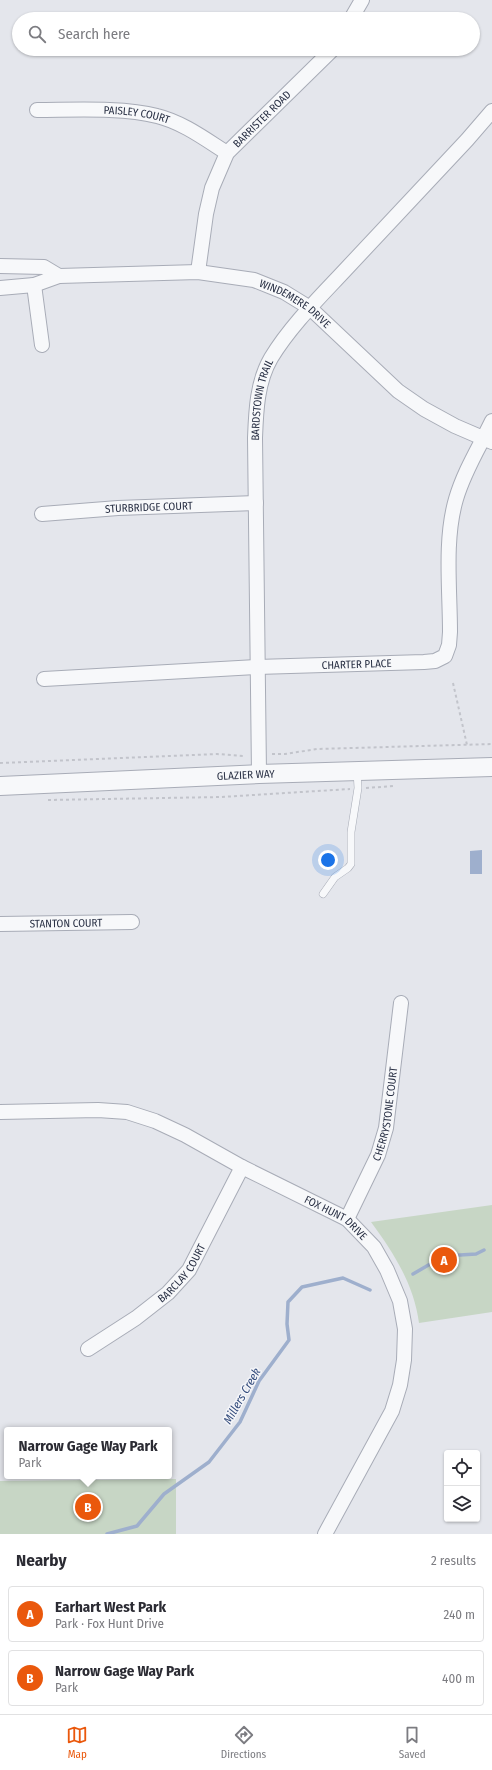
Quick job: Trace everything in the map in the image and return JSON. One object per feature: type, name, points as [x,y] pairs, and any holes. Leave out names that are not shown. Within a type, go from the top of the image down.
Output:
[{"type":"street","points":[[354,12],[362,0]]},
{"type":"street","name":"BARRISTER ROAD","points":[[198,272],[206,214],[212,188],[227,153],[326,56]]},
{"type":"street","name":"PAISLEY COURT","points":[[37,110],[107,111],[156,116],[180,124],[227,153]]},
{"type":"street","name":"BARDSTOWN TRAIL","points":[[259,774],[255,438],[256,410],[261,384],[271,359],[284,339],[310,308],[468,140],[492,111]]},
{"type":"street","name":"WINDEMERE DRIVE","points":[[0,266],[44,267],[59,276]]},
{"type":"street","name":"WINDEMERE DRIVE","points":[[0,288],[34,285],[59,276],[198,272],[254,280],[284,292],[310,308],[398,391],[424,410],[455,426],[488,440]]},
{"type":"street","points":[[34,285],[42,345]]},
{"type":"street","points":[[488,440],[492,421]]},
{"type":"street","name":"CHARTER PLACE","points":[[44,679],[257,667],[424,662],[435,661],[445,656],[449,646],[450,632],[450,532],[456,498],[470,465],[488,440]]},
{"type":"street","name":"STURBRIDGE COURT","points":[[42,514],[118,508],[256,503]]},
{"type":"street","name":"GLAZIER WAY","points":[[0,786],[259,774],[358,779],[492,767]]},
{"type":"street","name":"STANTON COURT","points":[[0,924],[132,922]]},
{"type":"street","name":"CHERRYSTONE COURT","points":[[347,1219],[378,1155],[386,1128],[401,1003]]},
{"type":"street","name":"FOX HUNT DRIVE","points":[[0,1112],[98,1110],[127,1112],[155,1121],[186,1135],[242,1166],[347,1219],[374,1247],[387,1270],[398,1295],[405,1329],[404,1360],[400,1385],[392,1411],[325,1534]]},
{"type":"street","name":"BARCLAY COURT","points":[[88,1349],[136,1318],[168,1293],[189,1270],[242,1166]]},
{"type":"lane","points":[[323,894],[335,877],[348,868],[351,864],[351,832],[358,779]]},
{"type":"path","points":[[452,683],[467,745]]},
{"type":"path","points":[[272,754],[286,754],[317,749],[492,744]]},
{"type":"path","points":[[0,763],[217,754],[244,756]]},
{"type":"path","points":[[47,800],[221,797],[358,779],[398,786]]},
{"type":"green space","points":[[492,1205],[492,1312],[419,1323],[412,1295],[401,1269],[395,1257],[371,1222]]},
{"type":"green space","points":[[176,1479],[176,1534],[0,1534],[0,1481]]},
{"type":"water","points":[[482,850],[482,874],[470,874],[470,851]]},
{"type":"waterway","name":"Millers Creek","points":[[413,1274],[444,1256],[476,1254],[484,1250]]},
{"type":"waterway","name":"Millers Creek","points":[[107,1534],[137,1526],[164,1494],[209,1462],[240,1422],[259,1381],[289,1340],[287,1324],[288,1302],[302,1287],[343,1278],[370,1290]]},
{"type":"place","name":"Earhart West Park","points":[[444,1260]]},
{"type":"place","name":"Narrow Gage Way Park","points":[[88,1507]]}]
